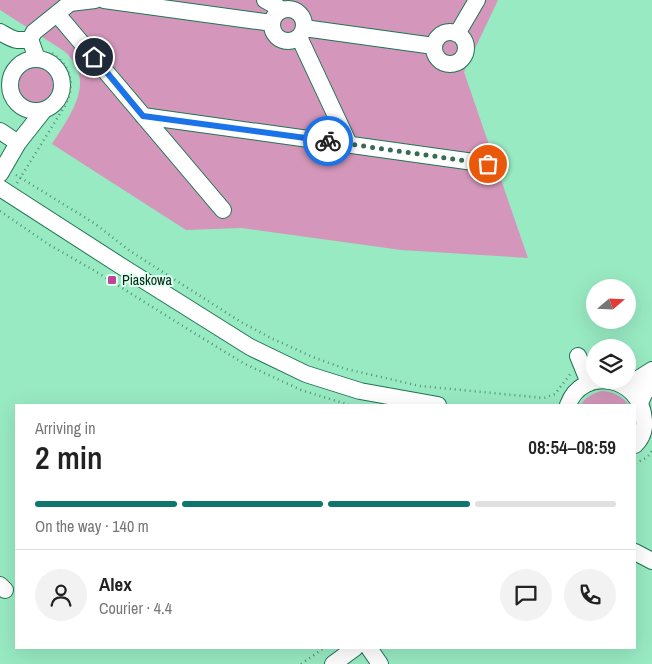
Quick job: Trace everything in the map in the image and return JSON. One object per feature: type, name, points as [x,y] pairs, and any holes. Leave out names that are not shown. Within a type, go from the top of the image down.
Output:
[{"type":"street","points":[[0,33],[13,40],[30,39],[34,32],[70,3],[89,0]]},
{"type":"street","points":[[104,0],[272,24]]},
{"type":"street","points":[[265,0],[294,7],[303,19],[301,32],[349,144]]},
{"type":"street","points":[[457,34],[477,0]]},
{"type":"street","points":[[294,7],[276,15],[272,24],[275,34],[279,38],[289,41],[294,40],[301,32]]},
{"type":"street","points":[[57,14],[223,210]]},
{"type":"street","points":[[301,32],[434,46]]},
{"type":"street","points":[[452,32],[464,40],[466,50],[460,60],[445,63],[437,56],[434,46],[442,34],[452,32]]},
{"type":"street","points":[[30,39],[38,59]]},
{"type":"street","points":[[38,59],[54,66],[62,82],[62,91],[52,106],[34,112],[16,104],[11,96],[9,87],[10,78],[20,63],[38,59]]},
{"type":"street","points":[[18,143],[23,126],[24,109]]},
{"type":"street","points":[[2,171],[18,143],[44,110]]},
{"type":"street","points":[[143,116],[488,164]]},
{"type":"street","points":[[0,131],[18,143]]},
{"type":"street","points":[[0,188],[250,347],[306,374],[360,391],[432,404]]},
{"type":"street","points":[[578,356],[586,376]]},
{"type":"street","points":[[636,380],[652,370]]},
{"type":"street","points":[[644,444],[644,394],[652,383]]},
{"type":"street","points":[[564,401],[586,385]]},
{"type":"street","points":[[629,389],[636,395],[645,414]]},
{"type":"street","points":[[636,553],[652,561]]},
{"type":"street","points":[[332,664],[354,649]]},
{"type":"street","points":[[370,649],[380,664]]},
{"type":"path","points":[[2,171],[94,223],[130,251],[241,322],[315,358],[346,369],[420,386],[564,401]]},
{"type":"path","points":[[636,463],[651,454],[644,444]]},
{"type":"path","points":[[301,664],[323,649]]},
{"type":"shaded area","points":[[0,0],[498,0],[464,72],[528,258],[401,250],[242,228],[186,230],[52,144],[73,110],[78,98],[79,74],[74,62],[64,51],[0,10]]},
{"type":"shaded area","points":[[35,64],[50,70],[56,85],[50,100],[35,106],[20,100],[14,85],[20,70]]},
{"type":"shaded area","points":[[602,391],[610,392],[624,399],[628,404],[581,404]]},
{"type":"way so far","points":[[328,141],[488,164]]},
{"type":"place","name":"Piaskowa","points":[[112,280]]},
{"type":"route","points":[[94,57],[143,116],[328,141]]}]
